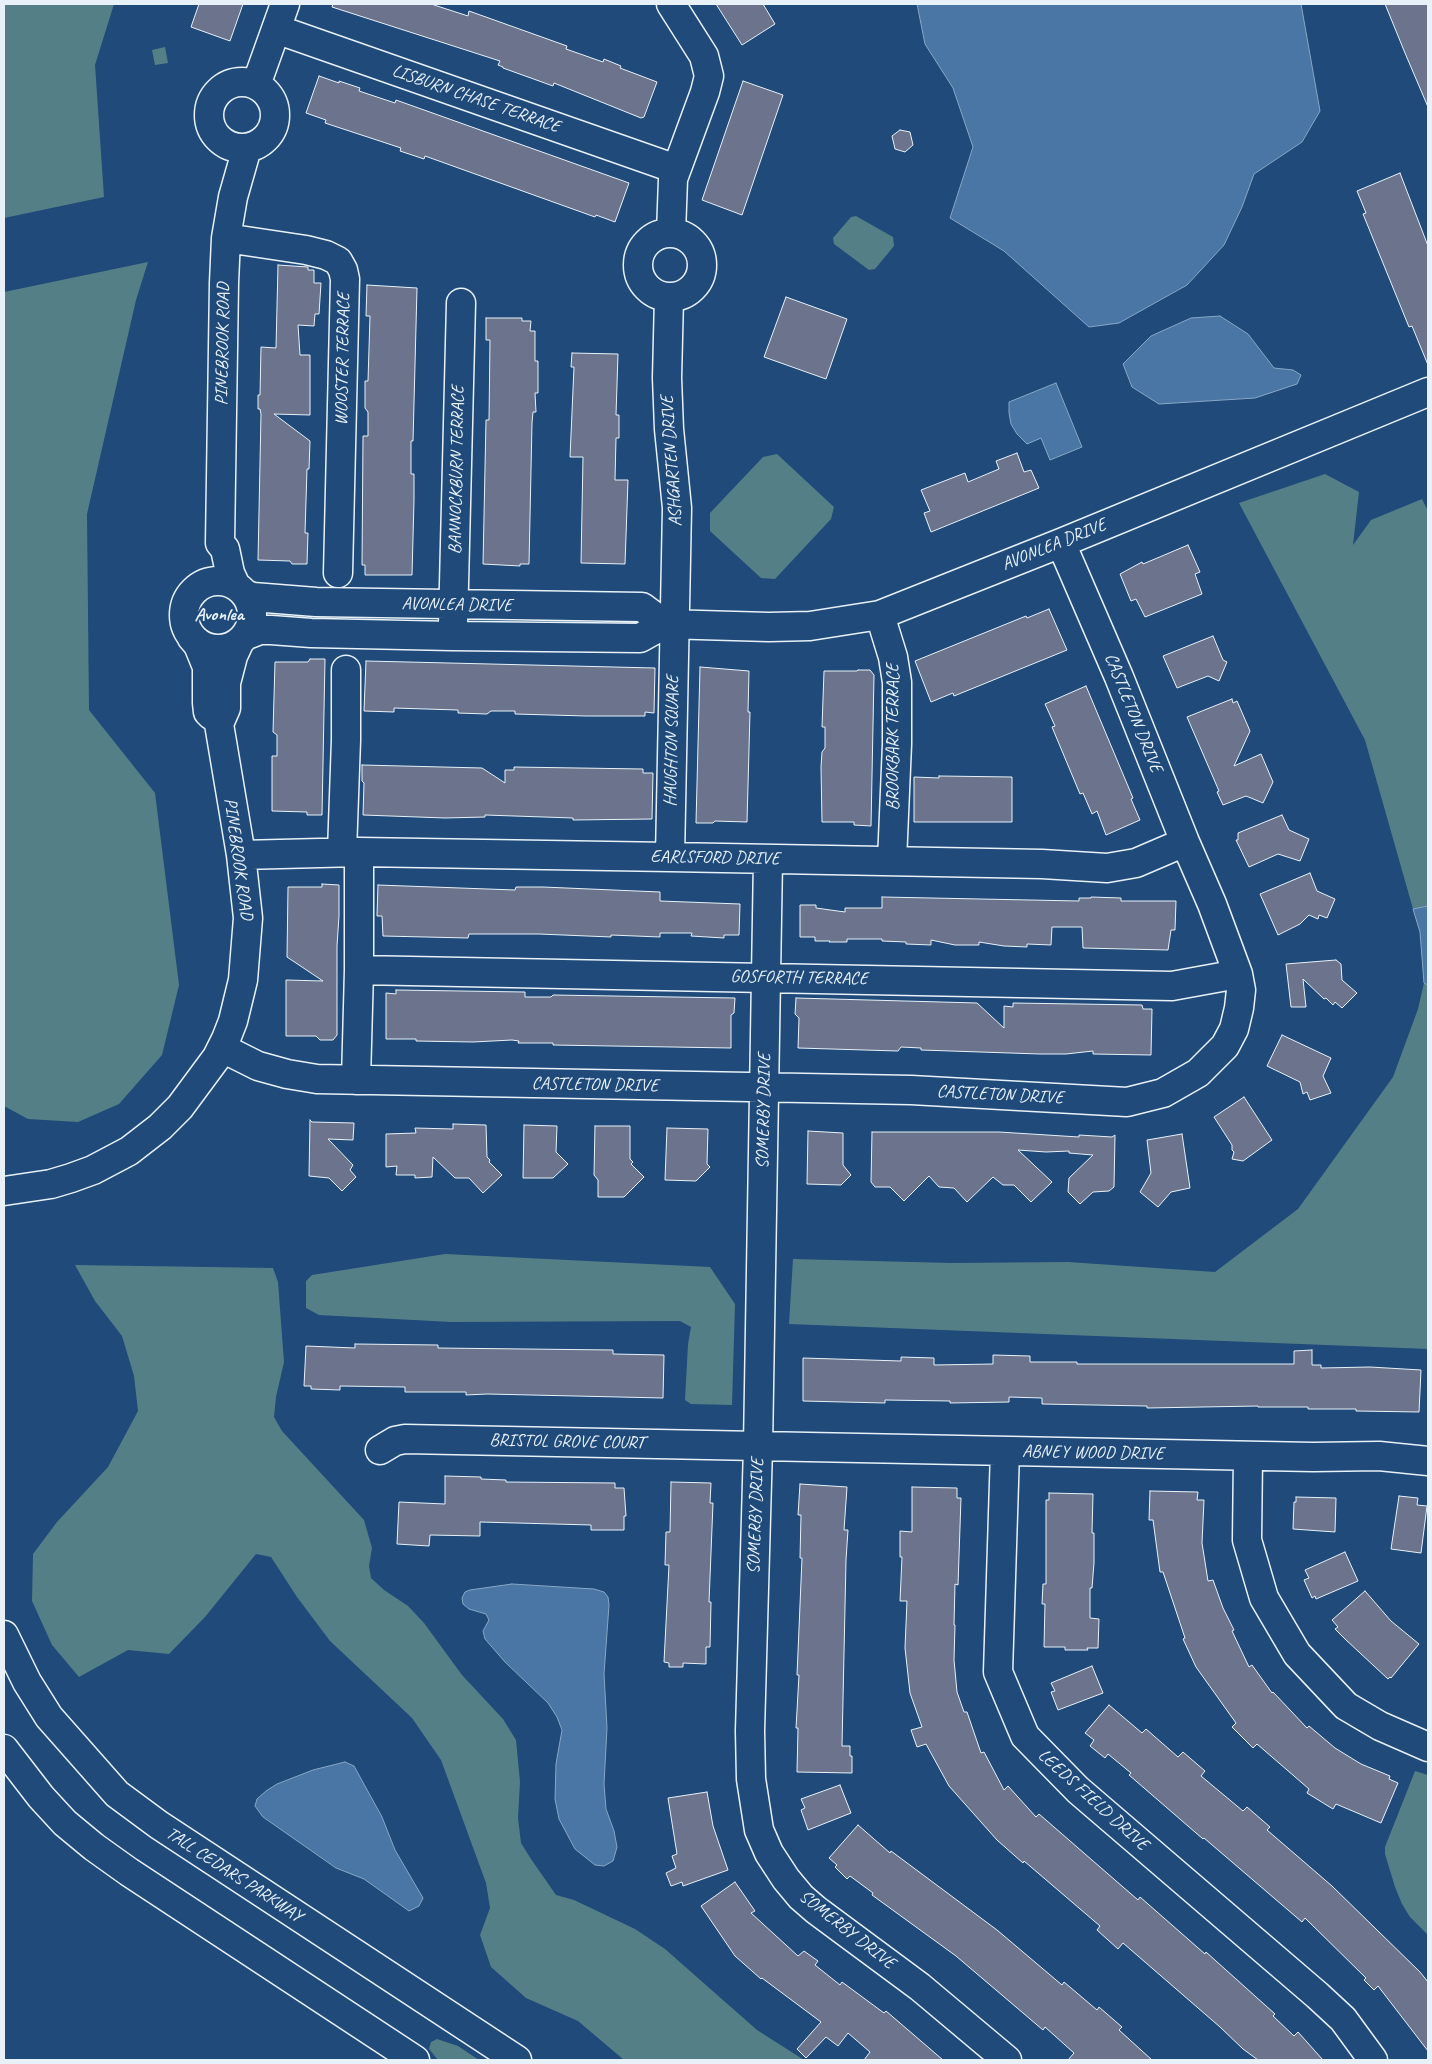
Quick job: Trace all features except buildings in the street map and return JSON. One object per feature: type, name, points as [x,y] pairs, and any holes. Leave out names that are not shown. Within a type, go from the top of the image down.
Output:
[{"type":"street","points":[[671,4],[704,56],[709,76],[705,92],[676,169],[672,189],[671,233]]},
{"type":"street","points":[[256,85],[280,16]]},
{"type":"street","name":"LISBURN CHASE TERRACE","points":[[280,16],[676,169]]},
{"type":"street","points":[[242,81],[256,85],[268,93],[273,102],[275,112],[275,122],[265,139],[247,148],[227,145],[219,139],[209,121],[211,101],[217,92],[224,86],[242,81]]},
{"type":"street","name":"PINEBROOK ROAD","points":[[240,590],[230,573],[225,549],[220,543],[224,283],[226,238],[233,196],[247,148]]},
{"type":"street","points":[[671,233],[680,235],[695,245],[702,262],[701,271],[693,287],[686,292],[669,297],[652,291],[645,285],[640,277],[638,259],[647,243],[654,238],[671,233]]},
{"type":"street","name":"WOOSTER TERRACE","points":[[226,238],[306,250],[326,255],[338,262],[343,270],[345,279],[338,573]]},
{"type":"street","name":"ASHGARTEN DRIVE","points":[[669,297],[667,378],[669,429],[677,508],[671,624]]},
{"type":"street","name":"BANNOCKBURN TERRACE","points":[[452,636],[461,303]]},
{"type":"street","name":"AVONLEA DRIVE","points":[[243,639],[260,630],[452,636],[640,638],[671,624],[769,627],[810,626],[880,615],[1061,543],[1428,392]]},
{"type":"street","name":"PINEBROOK ROAD","points":[[197,588],[209,570],[213,546],[220,543]]},
{"type":"street","name":"CASTLETON DRIVE","points":[[222,1048],[258,1066],[287,1074],[317,1079],[911,1090],[1126,1102],[1163,1093],[1198,1073],[1225,1046],[1234,1029],[1241,990],[1238,974],[1212,904],[1185,842],[1113,662],[1061,543]]},
{"type":"street","points":[[216,581],[226,582],[240,590],[250,603],[253,614],[251,625],[243,639],[230,648],[219,650],[200,644],[192,638],[187,630],[184,612],[186,603],[197,588],[206,583],[216,581]]},
{"type":"street","name":"AVONLEA DRIVE","points":[[240,590],[253,597],[316,602],[454,606],[642,607],[671,624]]},
{"type":"street","name":"BROOKBARK TERRACE","points":[[880,615],[893,657],[897,682],[892,861]]},
{"type":"street","name":"HAUGHTON SQUARE","points":[[670,857],[672,745],[671,624]]},
{"type":"street","name":"PINEBROOK ROAD","points":[[4,1191],[51,1184],[108,1163],[129,1151],[160,1127],[180,1107],[206,1074],[222,1048],[236,1011],[245,963],[248,918],[241,854],[219,724],[208,712],[207,667],[198,645],[192,638]]},
{"type":"street","name":"PINEBROOK ROAD","points":[[219,724],[226,708],[226,683],[233,656],[243,639]]},
{"type":"street","points":[[346,670],[346,740],[350,852],[359,970],[356,1080]]},
{"type":"street","name":"EARLSFORD DRIVE","points":[[241,854],[350,852],[670,857],[892,861],[1107,868],[1136,863],[1185,842]]},
{"type":"street","name":"SOMERBY DRIVE","points":[[768,859],[758,1446],[750,1731],[751,1779],[759,1830],[786,1879],[816,1910],[920,1987],[1008,2060]]},
{"type":"street","name":"GOSFORTH TERRACE","points":[[359,970],[1172,986],[1238,974]]},
{"type":"street","name":"BRISTOL GROVE COURT","points":[[380,1450],[394,1441],[405,1439],[758,1446]]},
{"type":"street","name":"ABNEY WOOD DRIVE","points":[[758,1446],[1248,1456],[1379,1456],[1428,1462]]},
{"type":"street","name":"LEEDS FIELD DRIVE","points":[[1005,1451],[998,1672],[1025,1736],[1078,1790],[1343,2019],[1374,2060]]},
{"type":"street","points":[[1248,1456],[1247,1540],[1264,1598],[1297,1654],[1346,1706],[1380,1726],[1428,1747]]},
{"type":"street","name":"TALL CEDARS PARKWAY","points":[[4,1635],[27,1682],[49,1717],[117,1794],[159,1825],[517,2060]]},
{"type":"street","points":[[4,1749],[41,1797],[65,1823],[94,1847],[129,1872],[416,2060]]},
{"type":"green space","points":[[4,4],[114,4],[95,65],[104,197],[4,218]]},
{"type":"green space","points":[[165,47],[168,63],[155,65],[152,50]]},
{"type":"green space","points":[[856,216],[893,237],[894,246],[875,269],[869,270],[834,244],[833,238],[851,217]]},
{"type":"green space","points":[[148,262],[136,300],[87,514],[89,710],[155,793],[179,985],[162,1055],[119,1104],[78,1122],[28,1119],[4,1106],[4,292]]},
{"type":"green space","points":[[777,454],[834,507],[831,519],[775,579],[761,578],[710,531],[710,513],[763,457]]},
{"type":"green space","points":[[1325,474],[1359,492],[1353,545],[1371,520],[1422,499],[1428,511],[1428,906],[1413,909],[1365,740],[1239,503]]},
{"type":"green space","points":[[1424,983],[1428,985],[1428,1349],[789,1324],[793,1259],[952,1263],[1068,1262],[1215,1272],[1298,1209],[1393,1077],[1418,1009]]},
{"type":"green space","points":[[445,1254],[710,1267],[735,1304],[732,1405],[691,1404],[685,1400],[688,1344],[691,1327],[680,1321],[451,1322],[319,1315],[306,1308],[306,1281],[312,1275]]},
{"type":"green space","points":[[75,1265],[273,1268],[278,1282],[284,1362],[276,1397],[274,1417],[282,1431],[364,1520],[372,1548],[369,1566],[371,1578],[384,1590],[408,1606],[424,1623],[462,1675],[503,1719],[516,1740],[520,1782],[518,1818],[521,1843],[531,1859],[556,1895],[574,1900],[635,1929],[665,1949],[757,2030],[804,2060],[624,2060],[578,2021],[526,1998],[491,1967],[480,1935],[490,1908],[486,1883],[441,1760],[412,1718],[330,1641],[297,1597],[271,1557],[256,1554],[205,1617],[169,1654],[128,1650],[79,1677],[52,1645],[32,1601],[33,1554],[57,1522],[108,1467],[138,1411],[134,1376],[122,1336],[95,1301]]},
{"type":"green space","points":[[1415,1771],[1428,1775],[1428,1935],[1410,1917],[1402,1904],[1385,1854],[1385,1847]]},
{"type":"green space","points":[[437,2039],[458,2046],[479,2060],[438,2060],[429,2049],[431,2042]]},
{"type":"water","points":[[917,4],[1301,4],[1320,111],[1302,142],[1254,174],[1242,207],[1224,245],[1187,285],[1119,323],[1089,327],[1004,251],[950,218],[973,147],[953,88],[925,44]]},
{"type":"water","points":[[1220,316],[1248,334],[1274,368],[1293,370],[1301,375],[1297,384],[1255,398],[1159,404],[1132,387],[1123,364],[1151,336],[1191,318]]},
{"type":"water","points":[[1056,383],[1082,447],[1050,460],[1041,438],[1027,444],[1017,434],[1011,424],[1009,402]]},
{"type":"water","points":[[1428,906],[1428,985],[1424,983],[1420,932],[1413,909]]},
{"type":"water","points":[[512,1584],[594,1589],[604,1592],[608,1597],[604,1674],[607,1728],[604,1784],[606,1809],[614,1831],[617,1847],[613,1861],[604,1866],[595,1865],[575,1849],[559,1819],[555,1799],[556,1764],[562,1730],[557,1717],[548,1703],[505,1662],[485,1639],[483,1631],[489,1620],[486,1614],[469,1609],[463,1604],[462,1598],[465,1592]]},
{"type":"water","points":[[345,1762],[354,1766],[382,1817],[395,1850],[423,1898],[419,1906],[409,1911],[364,1879],[336,1868],[263,1817],[255,1806],[257,1799],[277,1784],[313,1770]]},
{"type":"district","name":"Avonlea","points":[[219,615]]}]
